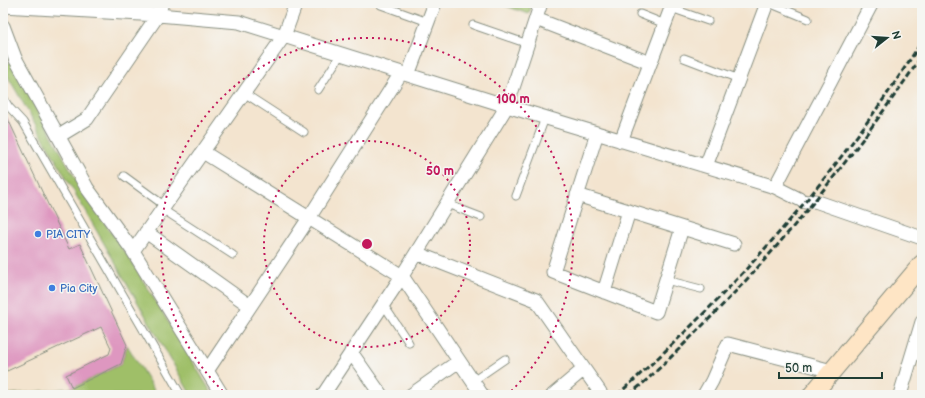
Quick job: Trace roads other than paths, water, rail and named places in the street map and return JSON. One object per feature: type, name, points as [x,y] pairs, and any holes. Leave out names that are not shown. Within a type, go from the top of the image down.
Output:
[{"type":"main road","points":[[812,395],[922,264]]},
{"type":"street","points":[[133,251],[284,36],[296,3]]},
{"type":"street","points":[[207,371],[404,74],[435,3]]},
{"type":"street","points":[[323,395],[402,276],[507,106],[541,3]]},
{"type":"street","points":[[706,166],[768,3]]},
{"type":"street","points":[[775,187],[872,3]]},
{"type":"street","points":[[7,5],[160,9],[239,22],[545,118],[775,187],[805,202],[815,201],[922,238]]},
{"type":"street","points":[[621,141],[672,5]]},
{"type":"street","points":[[59,136],[87,119],[160,9]]},
{"type":"street","points":[[536,19],[650,63]]},
{"type":"street","points":[[3,26],[15,58],[87,188],[133,251],[222,395]]},
{"type":"street","points":[[596,133],[552,272],[656,312],[682,228]]},
{"type":"street","points":[[203,152],[402,276],[482,395]]},
{"type":"street","points":[[577,194],[734,244]]},
{"type":"street","points":[[604,292],[630,211]]},
{"type":"street","points":[[146,232],[250,306]]},
{"type":"street","points":[[416,253],[536,300],[600,392]]},
{"type":"street","points":[[900,395],[922,322]]},
{"type":"street","points":[[704,395],[712,381],[728,344],[832,371]]},
{"type":"street","points":[[352,352],[381,395]]},
{"type":"street","points":[[411,395],[460,361]]},
{"type":"street","points":[[553,395],[584,370]]},
{"type":"lane","points":[[768,3],[808,19]]},
{"type":"lane","points":[[381,5],[428,22]]},
{"type":"lane","points":[[672,5],[708,21]]},
{"type":"lane","points":[[640,14],[665,24]]},
{"type":"lane","points":[[473,25],[528,44]]},
{"type":"lane","points":[[318,90],[341,54]]},
{"type":"lane","points":[[684,58],[739,79]]},
{"type":"lane","points":[[244,93],[304,132]]},
{"type":"lane","points":[[3,97],[9,108],[23,122],[181,395]]},
{"type":"lane","points":[[516,196],[545,118]]},
{"type":"lane","points":[[124,176],[164,208],[233,255]]},
{"type":"lane","points":[[446,204],[481,217]]},
{"type":"lane","points":[[666,280],[701,289]]},
{"type":"lane","points":[[383,304],[409,343]]},
{"type":"lane","points":[[473,381],[505,359]]},
{"type":"railway","points":[[617,395],[702,315],[743,273],[782,229],[856,138],[922,41]]},
{"type":"railway","points":[[629,395],[704,324],[764,261],[846,161],[922,56]]},
{"type":"place","name":"PIA CITY","points":[[38,234]]},
{"type":"place","name":"Pia City","points":[[52,288]]}]
